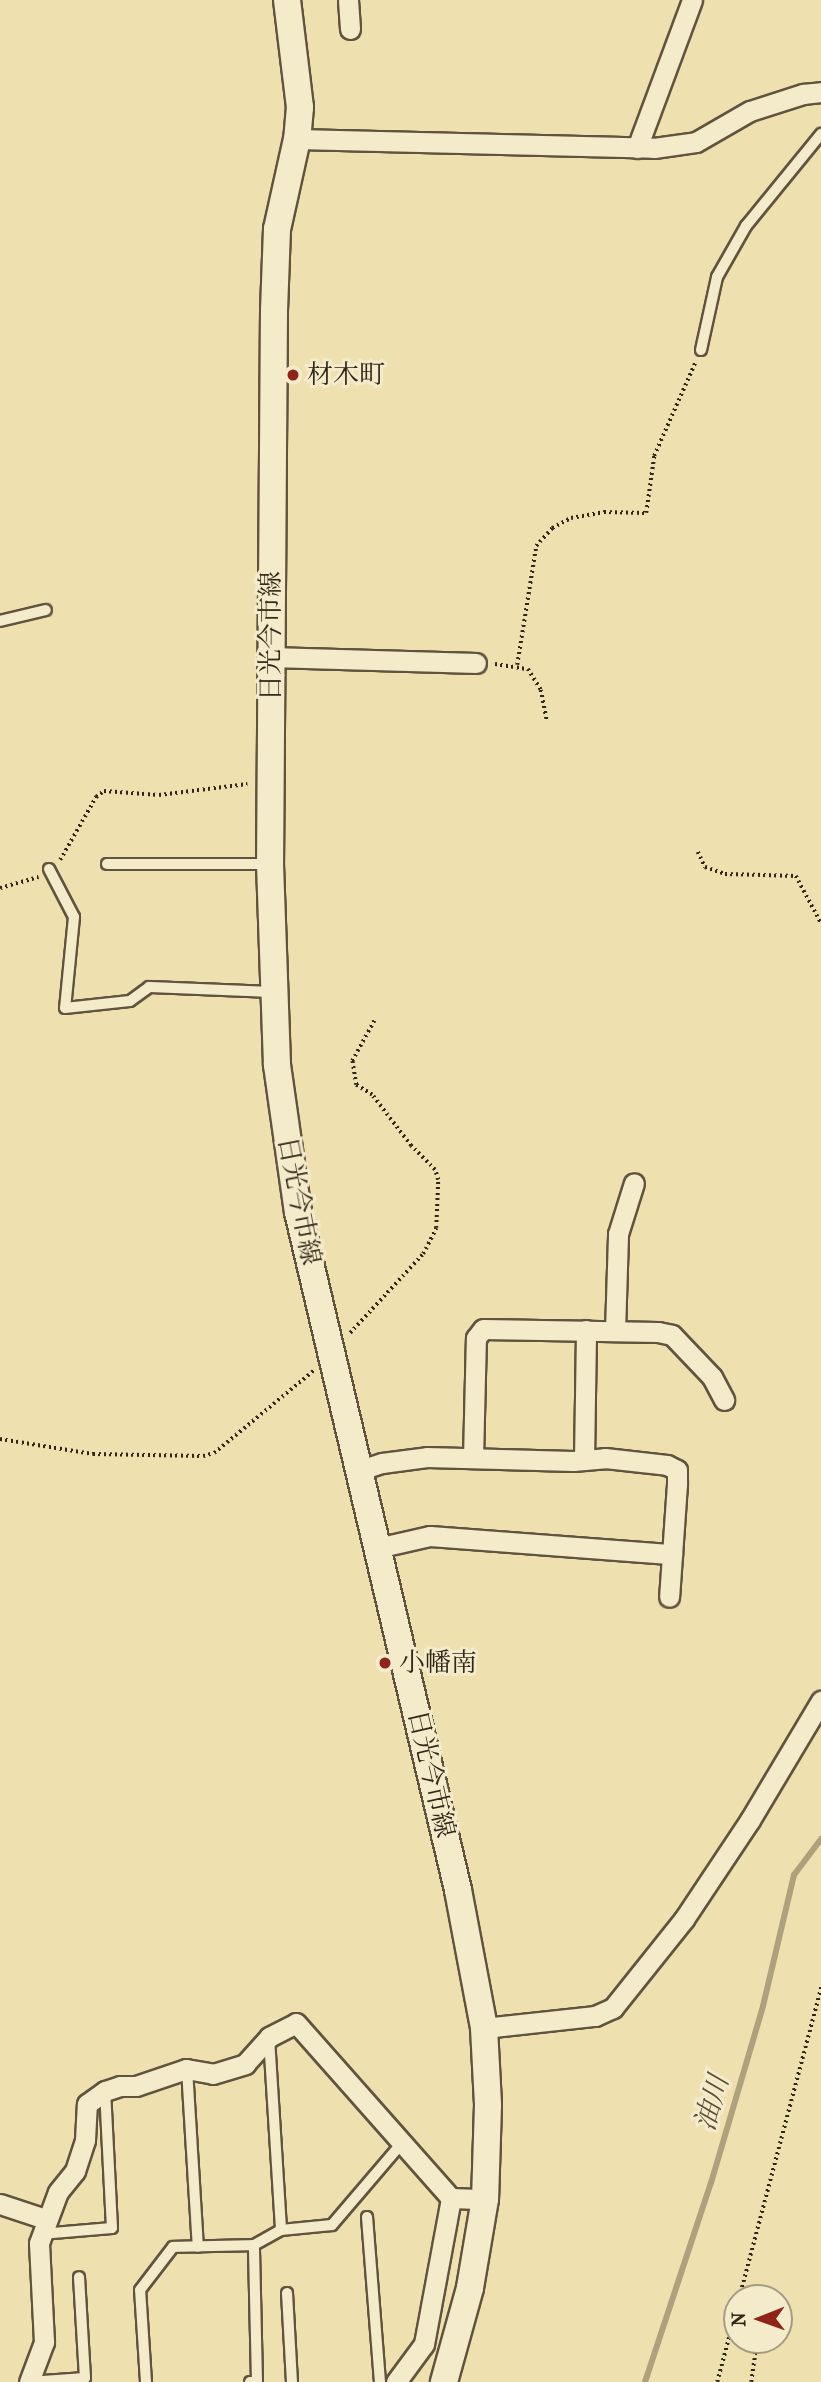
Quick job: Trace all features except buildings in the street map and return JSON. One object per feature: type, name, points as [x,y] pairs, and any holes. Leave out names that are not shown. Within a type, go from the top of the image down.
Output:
[{"type":"main road","name":"日光今市線","points":[[287,0],[298,79],[297,139],[277,229],[270,780],[273,992],[277,1065],[294,1188],[358,1471],[461,1902],[484,2028],[488,2105],[485,2199],[470,2288],[444,2382]]},
{"type":"street","points":[[348,0],[350,29]]},
{"type":"street","points":[[637,148],[692,0]]},
{"type":"street","points":[[297,139],[637,148],[696,142],[750,111],[803,94],[821,92]]},
{"type":"street","points":[[271,657],[476,663]]},
{"type":"street","points":[[615,1331],[618,1234],[634,1183]]},
{"type":"street","points":[[473,1458],[476,1338],[483,1329],[615,1331],[672,1335],[712,1377],[724,1400]]},
{"type":"street","points":[[584,1460],[586,1331]]},
{"type":"street","points":[[358,1471],[382,1463],[427,1457],[617,1460],[667,1465],[677,1470],[669,1597]]},
{"type":"street","points":[[377,1548],[430,1536],[672,1554]]},
{"type":"street","points":[[484,2028],[595,2016],[613,2008],[691,1908],[750,1820],[821,1701]]},
{"type":"street","points":[[29,2382],[44,2342],[38,2243],[58,2192],[75,2171],[86,2140],[87,2104],[105,2091],[120,2086],[136,2086],[187,2069],[214,2074],[245,2064],[269,2037],[296,2023],[451,2197],[485,2199]]},
{"type":"street","points":[[396,2382],[424,2344],[451,2197]]},
{"type":"street","points":[[0,2204],[43,2226]]},
{"type":"lane","points":[[701,350],[717,277],[746,226],[821,134]]},
{"type":"lane","points":[[0,621],[46,610]]},
{"type":"lane","points":[[107,864],[270,864]]},
{"type":"lane","points":[[49,869],[74,917],[65,1008],[130,1001],[149,987],[273,992]]},
{"type":"lane","points":[[269,2037],[281,2230]]},
{"type":"lane","points":[[187,2069],[198,2246]]},
{"type":"lane","points":[[43,2226],[112,2228],[105,2091]]},
{"type":"lane","points":[[146,2382],[140,2290],[173,2247],[254,2245],[281,2230],[332,2225],[402,2143]]},
{"type":"lane","points":[[367,2217],[380,2382]]},
{"type":"lane","points":[[250,2382],[257,2382],[254,2245]]},
{"type":"lane","points":[[29,2382],[85,2378],[79,2277]]},
{"type":"lane","points":[[287,2293],[292,2382]]},
{"type":"path","points":[[517,665],[536,546],[552,528],[571,518],[604,512],[646,513],[654,456],[701,350]]},
{"type":"path","points":[[476,663],[517,665],[528,669],[541,690],[547,721]]},
{"type":"path","points":[[0,888],[33,880],[58,863],[96,797],[104,791],[159,795],[270,780]]},
{"type":"path","points":[[698,852],[705,867],[725,874],[796,876],[821,923]]},
{"type":"path","points":[[374,1021],[352,1061],[356,1085],[372,1095],[411,1146],[435,1170],[438,1180],[436,1228],[430,1243],[378,1305]]},
{"type":"path","points":[[0,1439],[93,1454],[203,1456],[214,1453],[284,1396]]},
{"type":"path","points":[[743,2284],[821,1987]]},
{"type":"path","points":[[717,2382],[724,2354]]},
{"type":"path","points":[[751,2382],[756,2354]]},
{"type":"waterway","name":"油川","points":[[645,2382],[711,2183],[763,2006],[794,1875],[821,1839]]},
{"type":"place","name":"材木町","points":[[293,375]]},
{"type":"place","name":"小幡南","points":[[385,1663]]}]
